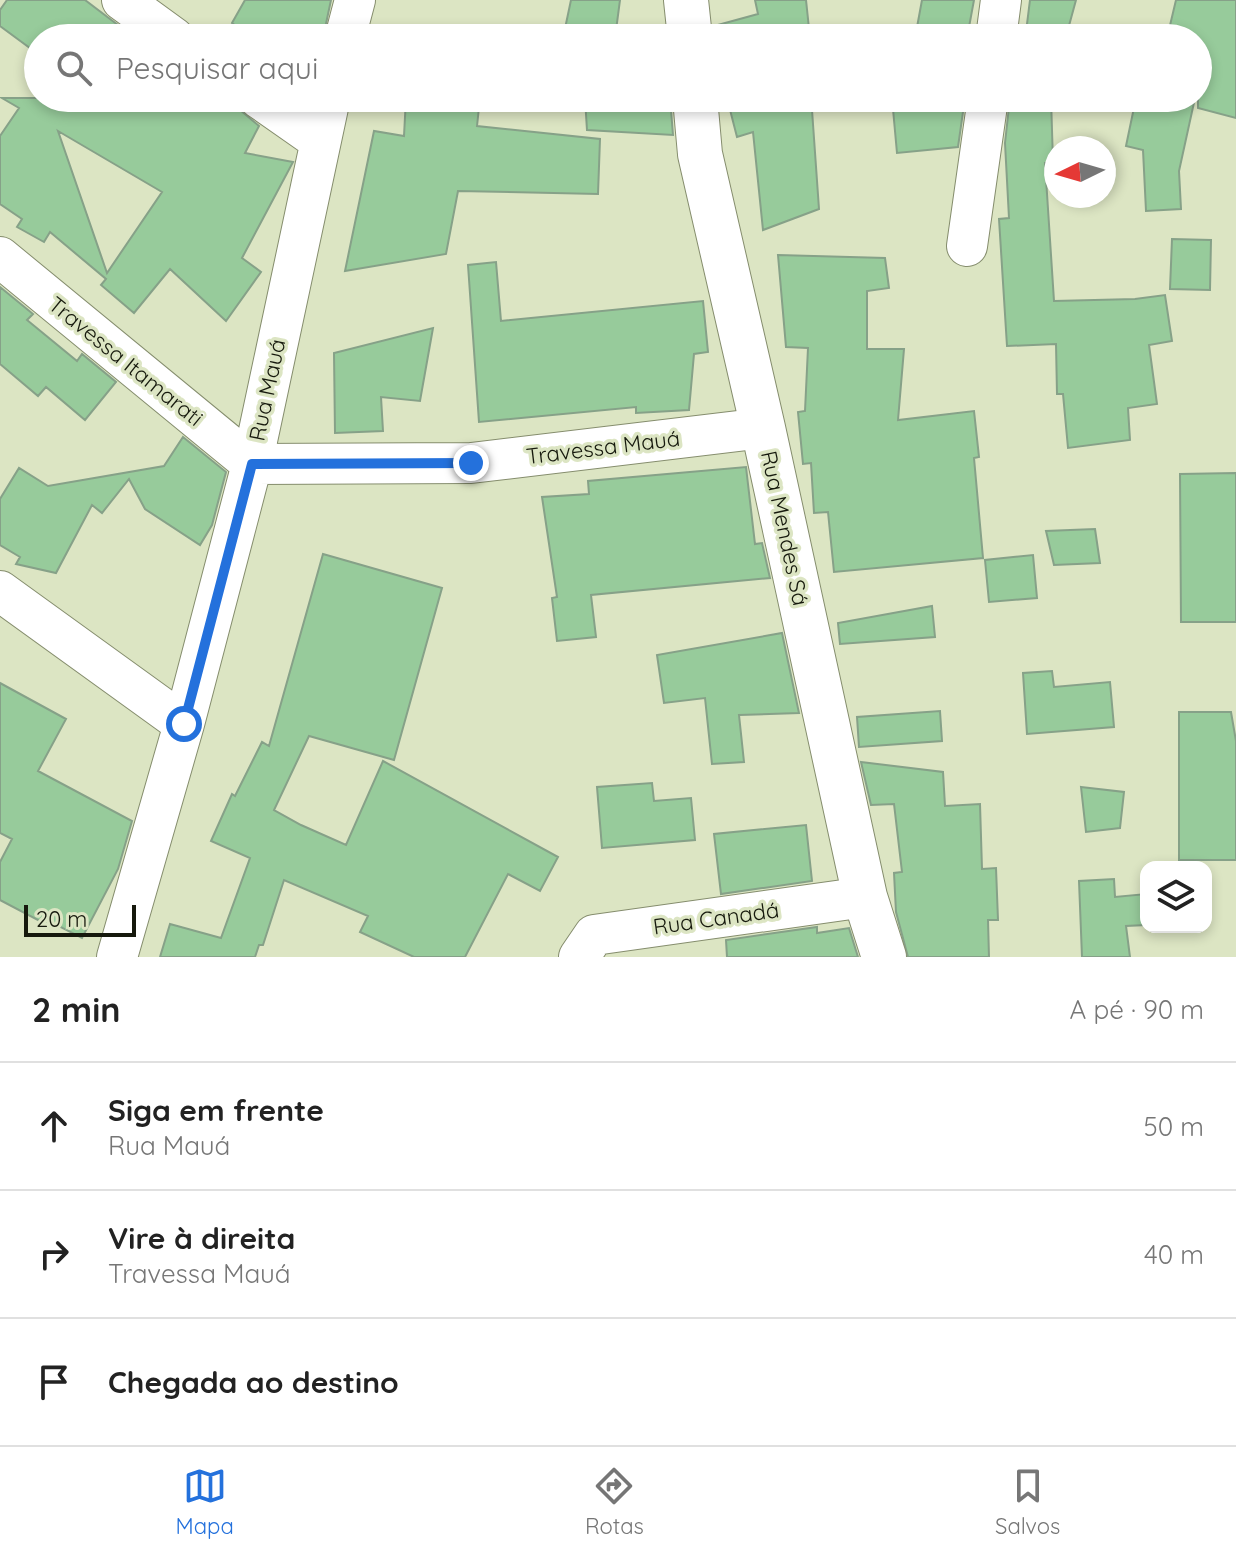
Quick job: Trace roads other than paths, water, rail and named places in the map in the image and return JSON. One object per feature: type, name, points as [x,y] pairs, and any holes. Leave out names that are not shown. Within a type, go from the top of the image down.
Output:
[{"type":"street","points":[[122,0],[155,24]]},
{"type":"street","points":[[349,24],[355,0]]},
{"type":"street","points":[[686,0],[689,24]]},
{"type":"street","points":[[998,24],[1001,0]]},
{"type":"street","points":[[279,112],[319,140]]},
{"type":"street","name":"Rua Mauá","points":[[117,957],[184,724],[252,464],[326,112]]},
{"type":"street","name":"Rua Mendes Sá","points":[[696,112],[700,154],[865,897],[884,957]]},
{"type":"street","points":[[967,246],[986,112]]},
{"type":"street","name":"Travessa Itamarati","points":[[0,257],[252,464]]},
{"type":"street","name":"Travessa Mauá","points":[[252,464],[471,463],[763,428]]},
{"type":"street","points":[[0,591],[184,724]]},
{"type":"street","name":"Rua Canadá","points":[[579,957],[594,935],[865,897]]}]
